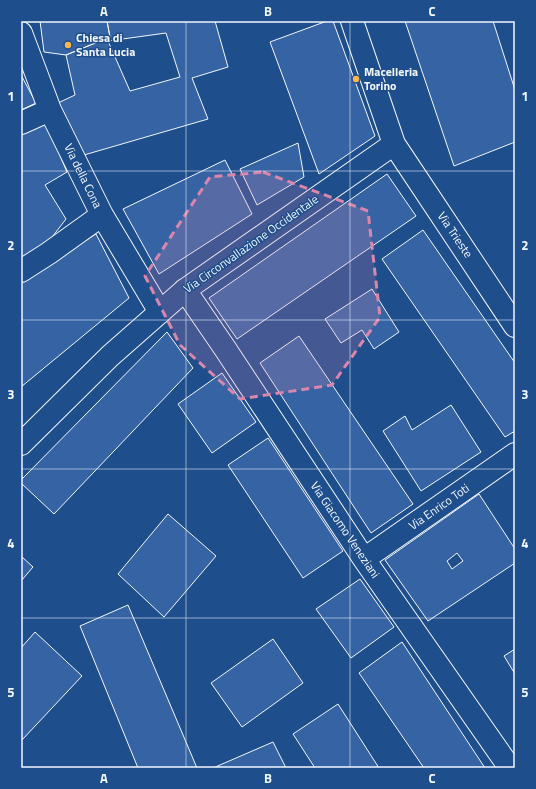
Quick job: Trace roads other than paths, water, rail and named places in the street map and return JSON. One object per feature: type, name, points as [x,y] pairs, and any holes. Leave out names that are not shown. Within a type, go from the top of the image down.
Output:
[{"type":"street","points":[[352,21],[394,144]]},
{"type":"street","name":"Via della Cona","points":[[21,33],[50,110],[102,215],[160,312]]},
{"type":"street","points":[[21,123],[50,110]]},
{"type":"street","name":"Via Circonvallazione Occidentale","points":[[21,444],[110,356],[185,290],[394,144]]},
{"type":"street","name":"Via Trieste","points":[[394,144],[515,326]]},
{"type":"street","points":[[21,271],[102,215]]},
{"type":"street","name":"Via Giacomo Veneziani","points":[[185,290],[364,559],[510,768]]},
{"type":"street","name":"Via Enrico Toti","points":[[364,559],[515,454]]},
{"type":"place","name":"Chiesa di Santa Lucia","points":[[68,45]]},
{"type":"place","name":"Macelleria Torino","points":[[356,79]]}]
